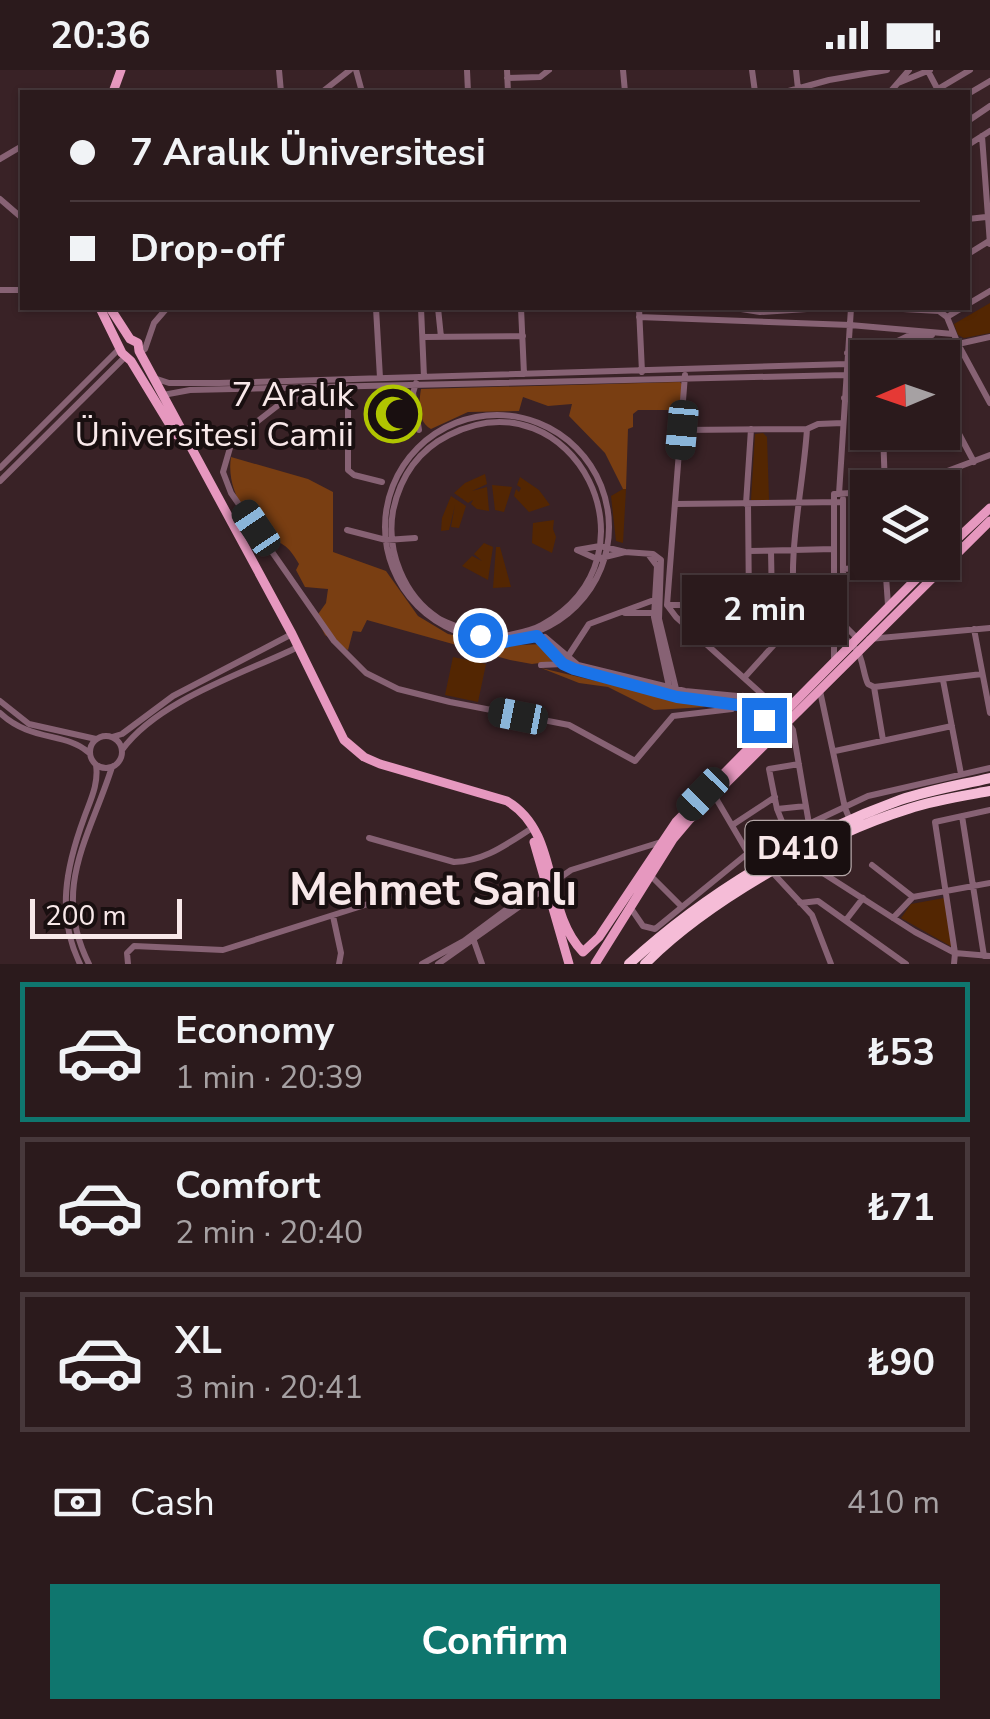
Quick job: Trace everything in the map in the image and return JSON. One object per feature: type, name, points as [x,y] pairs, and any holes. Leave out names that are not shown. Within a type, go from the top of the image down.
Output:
[{"type":"highway","name":"D410","points":[[630,964],[680,919],[744,877],[850,820],[911,796],[990,778]]},
{"type":"highway","name":"D410","points":[[645,964],[710,910],[878,819],[947,798],[990,791]]},
{"type":"main road","points":[[101,310],[123,352],[172,426],[290,636]]},
{"type":"main road","points":[[111,310],[130,339],[138,343],[139,352],[290,636],[339,743],[378,770],[504,807],[518,815],[529,830],[566,926],[595,964]]},
{"type":"main road","points":[[123,352],[130,339]]},
{"type":"main road","points":[[123,352],[139,352]]},
{"type":"main road","points":[[960,537],[990,508]]},
{"type":"main road","points":[[569,964],[575,954],[583,952],[598,937],[676,822],[767,729],[820,691],[990,520]]},
{"type":"main road","points":[[595,964],[673,839],[910,580]]},
{"type":"main road","points":[[296,648],[351,748],[380,764],[522,810],[534,824],[569,964]]},
{"type":"street","points":[[324,90],[353,70]]},
{"type":"street","points":[[507,74],[540,77],[549,70]]},
{"type":"street","points":[[827,70],[830,80]]},
{"type":"street","points":[[800,90],[886,70]]},
{"type":"street","points":[[892,90],[909,70]]},
{"type":"street","points":[[898,83],[929,70]]},
{"type":"street","points":[[940,90],[970,70]]},
{"type":"street","points":[[334,90],[336,80]]},
{"type":"street","points":[[986,134],[986,217],[990,242]]},
{"type":"street","points":[[0,200],[20,216]]},
{"type":"street","points":[[970,219],[986,217]]},
{"type":"street","points":[[139,352],[145,350],[154,323],[165,310]]},
{"type":"street","points":[[376,310],[380,378]]},
{"type":"street","points":[[421,310],[424,377]]},
{"type":"street","points":[[438,310],[441,337]]},
{"type":"street","points":[[522,310],[524,374]]},
{"type":"street","points":[[834,660],[834,549],[851,310]]},
{"type":"street","points":[[920,310],[948,313],[956,340]]},
{"type":"street","points":[[642,375],[639,312],[954,334]]},
{"type":"street","points":[[901,340],[908,336],[954,334]]},
{"type":"street","points":[[423,337],[523,336]]},
{"type":"street","points":[[908,336],[910,340]]},
{"type":"street","points":[[960,344],[990,338]]},
{"type":"street","points":[[960,348],[990,403]]},
{"type":"street","points":[[0,468],[123,352]]},
{"type":"street","points":[[0,481],[123,352]]},
{"type":"street","points":[[162,396],[190,390],[846,364]]},
{"type":"street","points":[[685,373],[846,375]]},
{"type":"street","points":[[685,373],[667,605],[793,730],[808,824]]},
{"type":"street","points":[[152,377],[169,384],[524,374],[642,375]]},
{"type":"street","points":[[415,380],[417,447],[399,480],[386,519],[396,576],[411,600],[438,623],[466,632],[497,638],[538,631],[579,604],[601,558],[609,518],[601,483],[570,441],[542,425],[508,416],[472,418],[445,433],[418,456],[399,480],[382,482],[348,470],[348,396],[285,400],[232,441],[223,462],[224,478],[287,578],[334,641],[366,672],[398,689],[570,725],[635,761],[672,716],[722,712],[741,700]]},
{"type":"street","points":[[844,398],[850,398]]},
{"type":"street","points":[[682,430],[808,428],[842,423]]},
{"type":"street","points":[[744,678],[796,618],[792,550],[808,428]]},
{"type":"street","points":[[751,429],[747,504],[751,628],[772,647]]},
{"type":"street","points":[[419,430],[432,436]]},
{"type":"street","points":[[417,447],[432,436],[445,433]]},
{"type":"street","points":[[960,436],[974,462]]},
{"type":"street","points":[[952,470],[990,455]]},
{"type":"street","points":[[382,482],[395,492]]},
{"type":"street","points":[[675,504],[800,503],[850,495]]},
{"type":"street","points":[[839,497],[844,625],[855,639],[868,684],[874,687],[982,674]]},
{"type":"street","points":[[347,530],[389,540],[415,538]]},
{"type":"street","points":[[625,552],[601,558],[578,550],[604,547],[655,554],[661,560],[659,618],[674,692]]},
{"type":"street","points":[[749,551],[834,549]]},
{"type":"street","points":[[771,551],[772,604]]},
{"type":"street","points":[[646,554],[657,566],[654,613],[674,692]]},
{"type":"street","points":[[843,569],[850,568]]},
{"type":"street","points":[[887,580],[888,605]]},
{"type":"street","points":[[565,662],[585,626],[654,600]]},
{"type":"street","points":[[667,605],[795,603]]},
{"type":"street","points":[[618,613],[654,613]]},
{"type":"street","points":[[796,618],[835,620]]},
{"type":"street","points":[[835,620],[837,630],[855,639],[871,640],[990,628]]},
{"type":"street","points":[[974,630],[990,713]]},
{"type":"street","points":[[538,631],[565,662]]},
{"type":"street","points":[[0,701],[34,726],[96,739],[112,737],[122,734],[173,696],[290,636]]},
{"type":"street","points":[[89,964],[76,936],[71,892],[80,850],[122,750],[143,729],[192,696],[296,648]]},
{"type":"street","points":[[541,665],[565,662],[674,692],[741,700],[782,718]]},
{"type":"street","points":[[943,680],[961,774]]},
{"type":"street","points":[[874,687],[883,740]]},
{"type":"street","points":[[820,691],[850,820]]},
{"type":"street","points":[[741,700],[761,716],[767,729]]},
{"type":"street","points":[[0,713],[20,729],[77,745],[90,754],[96,765],[94,790],[71,852],[64,906],[68,938],[80,964]]},
{"type":"street","points":[[834,752],[952,726]]},
{"type":"street","points":[[112,737],[122,750]]},
{"type":"street","points":[[90,754],[96,739]]},
{"type":"street","points":[[787,834],[769,769],[799,764]]},
{"type":"street","points":[[96,765],[112,767]]},
{"type":"street","points":[[630,906],[649,930],[655,929],[748,853],[787,834],[868,796],[990,768]]},
{"type":"street","points":[[714,795],[748,853]]},
{"type":"street","points":[[734,824],[775,798]]},
{"type":"street","points":[[777,809],[806,806]]},
{"type":"street","points":[[954,964],[935,822],[989,810],[990,820]]},
{"type":"street","points":[[815,868],[955,953],[987,956],[962,816]]},
{"type":"street","points":[[369,838],[435,858],[468,862],[492,854],[529,830]]},
{"type":"street","points":[[422,964],[571,870],[661,842]]},
{"type":"street","points":[[872,865],[912,898]]},
{"type":"street","points":[[773,873],[812,916],[831,964]]},
{"type":"street","points":[[650,876],[681,906]]},
{"type":"street","points":[[438,964],[474,941],[548,882]]},
{"type":"street","points":[[893,918],[912,898],[990,883]]},
{"type":"street","points":[[128,964],[127,953],[134,946],[223,950],[410,891]]},
{"type":"street","points":[[846,920],[863,898]]},
{"type":"street","points":[[800,903],[818,901],[906,964]]},
{"type":"street","points":[[333,916],[341,952],[338,964]]},
{"type":"street","points":[[474,941],[482,964]]},
{"type":"shaded area","points":[[990,303],[990,333],[964,338],[958,335],[954,324]]},
{"type":"shaded area","points":[[680,382],[683,385],[679,410],[638,410],[633,414],[633,427],[628,429],[626,489],[605,453],[569,416],[572,404],[548,406],[523,397],[519,411],[468,412],[431,429],[420,411],[421,389]]},
{"type":"shaded area","points":[[755,434],[767,437],[769,500],[751,500]]},
{"type":"shaded area","points":[[231,457],[308,479],[333,492],[333,552],[386,571],[418,616],[448,634],[504,646],[541,644],[555,661],[532,664],[510,660],[367,620],[361,632],[353,631],[348,650],[325,635],[316,617],[326,603],[328,589],[305,587],[292,553],[280,543],[262,540],[250,521],[231,480]]},
{"type":"shaded area","points":[[485,474],[487,484],[472,491],[487,487],[489,511],[477,509],[471,504],[473,500],[468,503],[454,493]]},
{"type":"shaded area","points":[[520,477],[539,490],[550,505],[529,512],[514,496],[516,489],[519,492],[521,488],[517,485]]},
{"type":"shaded area","points":[[492,485],[512,487],[504,512],[495,510]]},
{"type":"shaded area","points":[[623,489],[623,543],[616,541],[611,496]]},
{"type":"shaded area","points":[[451,496],[466,506],[459,528],[451,527],[455,505],[449,530],[441,531],[442,518]]},
{"type":"shaded area","points":[[554,520],[556,537],[552,553],[532,543],[533,523]]},
{"type":"shaded area","points":[[484,543],[493,547],[488,580],[462,566],[472,556],[482,561],[474,554]]},
{"type":"shaded area","points":[[496,547],[500,547],[511,587],[493,588]]},
{"type":"shaded area","points":[[453,657],[486,664],[478,702],[445,695]]},
{"type":"shaded area","points":[[541,668],[706,707],[654,710],[608,687],[579,683]]},
{"type":"shaded area","points":[[944,898],[952,947],[901,918],[911,904]]},
{"type":"place","name":"7 Aralık Üniversitesi Camii","points":[[393,414]]},
{"type":"district","name":"Mehmet Sanlı","points":[[433,890]]},
{"type":"route","points":[[480,635],[504,642],[537,636],[563,664],[574,669],[677,697],[746,706],[764,720]]}]
